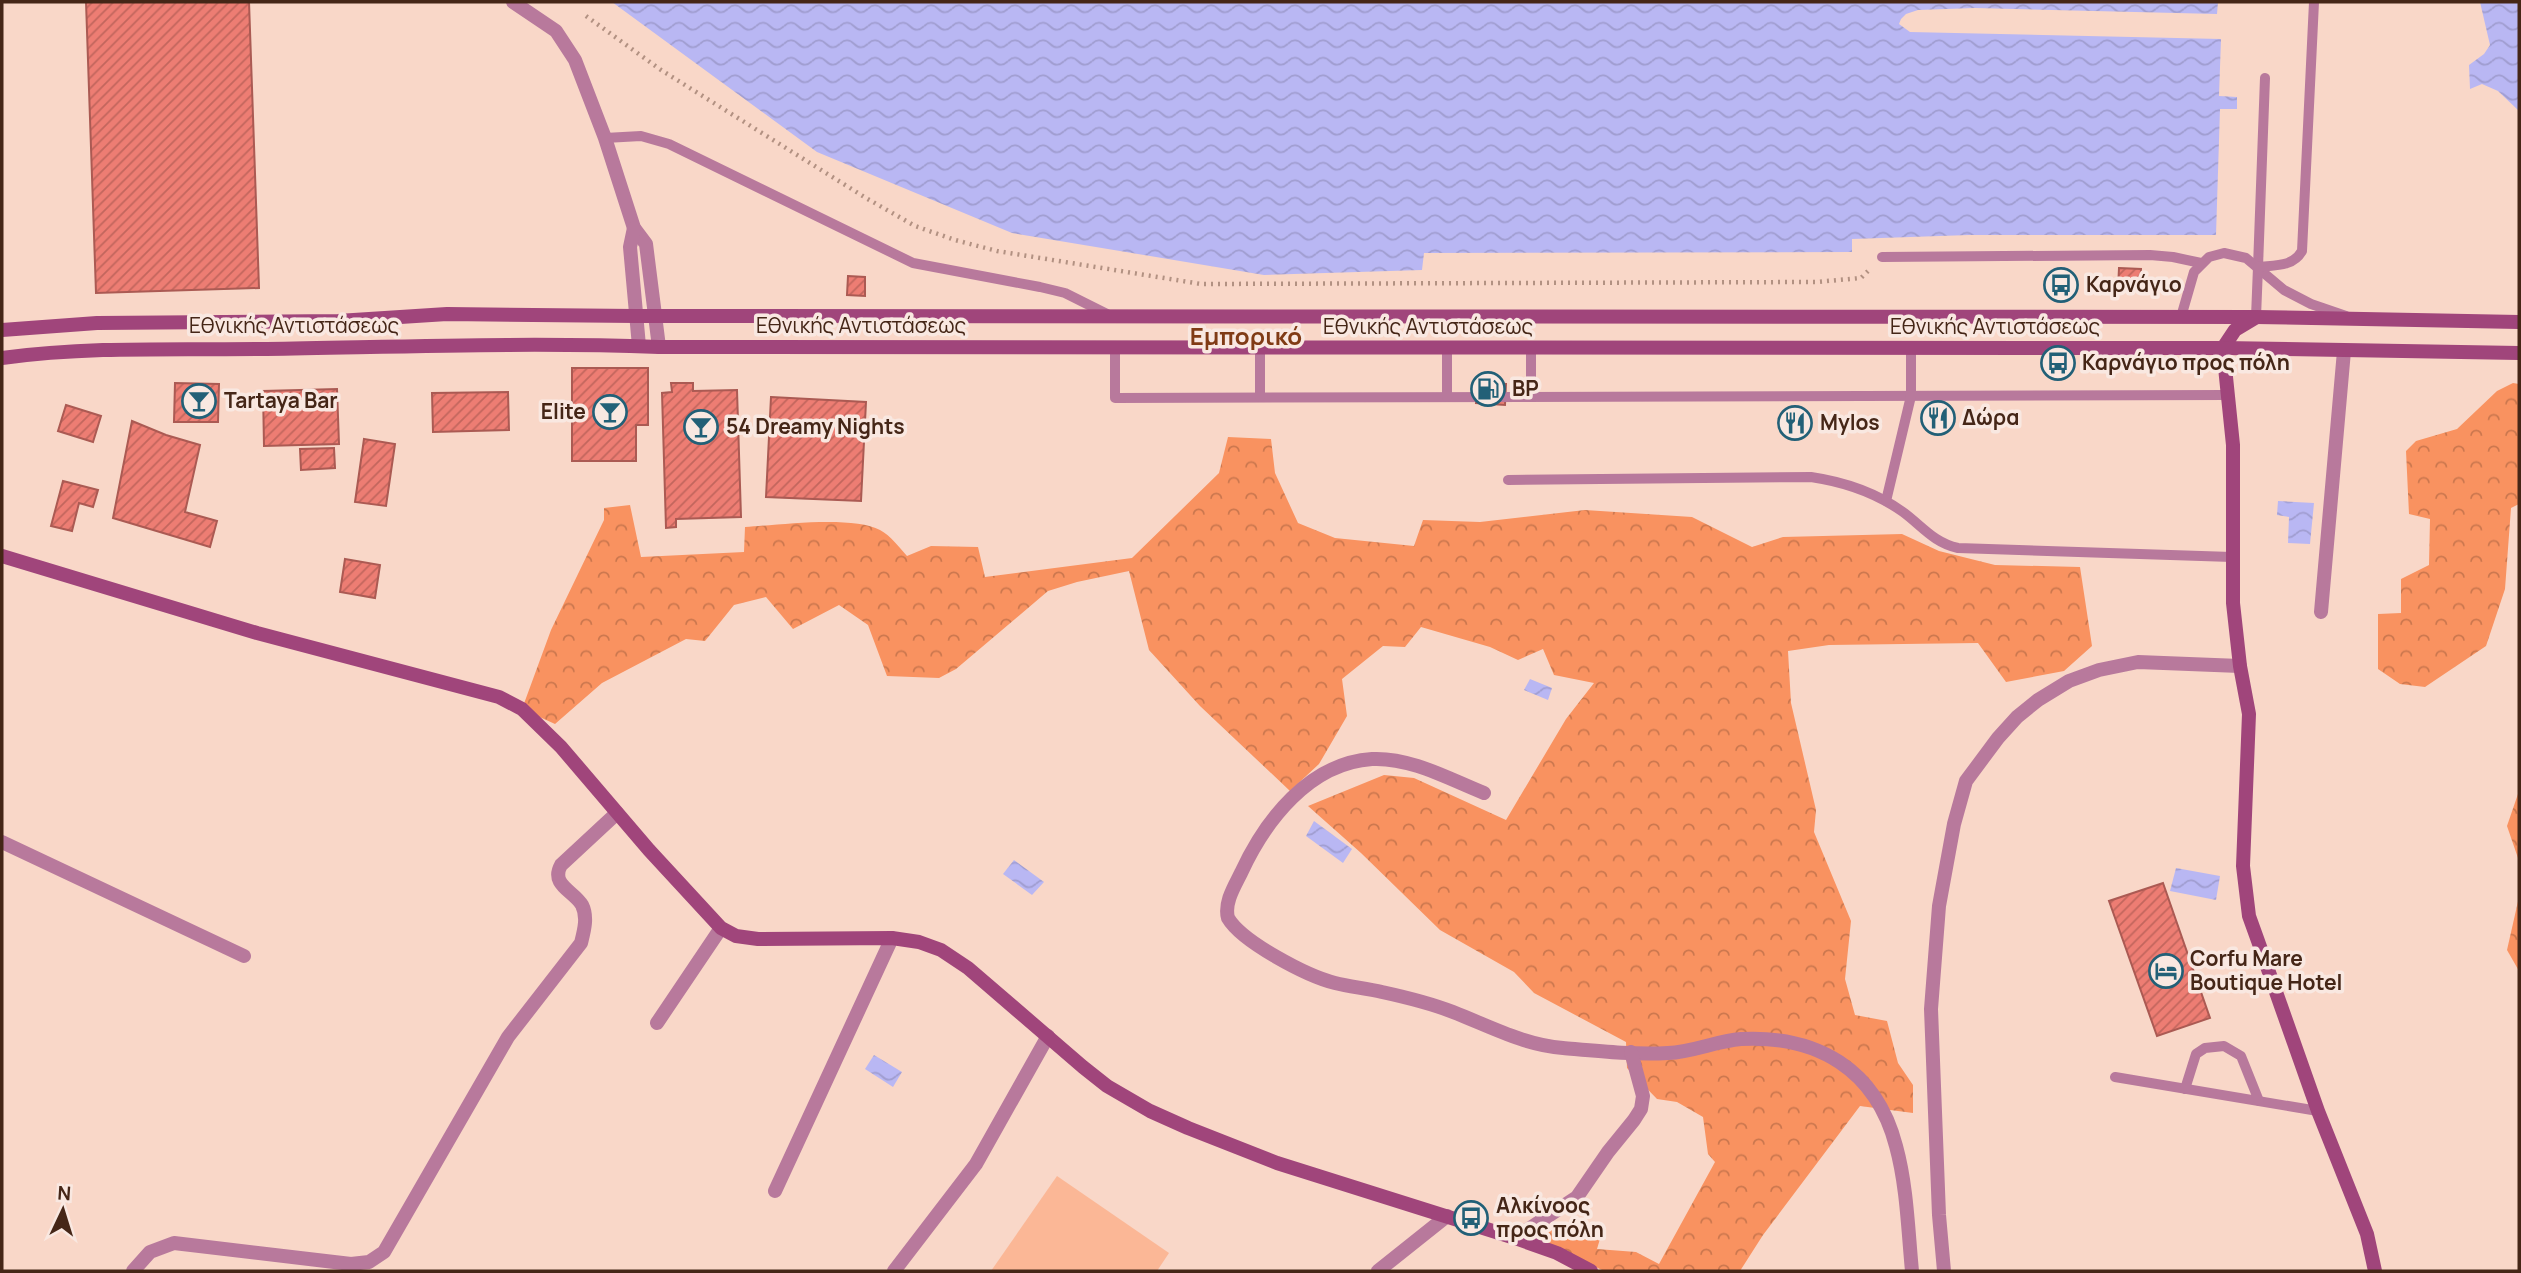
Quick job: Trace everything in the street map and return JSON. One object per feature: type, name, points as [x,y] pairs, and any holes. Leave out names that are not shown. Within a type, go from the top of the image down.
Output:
[{"type":"main road","name":"Εθνικής Αντιστάσεως","points":[[2,330],[97,323],[338,321],[447,314],[2256,317],[2519,322]]},
{"type":"main road","points":[[2256,317],[2235,330],[2223,348],[2233,464],[2233,603],[2249,714],[2243,833],[2245,891],[2253,929],[2318,1111],[2367,1234],[2375,1271]]},
{"type":"main road","name":"Εθνικής Αντιστάσεως","points":[[2,358],[118,348],[264,349],[522,344],[659,347],[2223,348],[2519,353]]},
{"type":"main road","points":[[2,556],[257,633],[499,697],[522,709],[561,747],[721,928],[736,936],[758,939],[892,938],[919,942],[941,950],[968,968],[1107,1086],[1150,1111],[1277,1163],[1515,1238],[1557,1253],[1591,1271]]},
{"type":"street","points":[[513,2],[549,26],[566,45],[605,138],[634,229],[646,244],[659,347]]},
{"type":"street","points":[[634,229],[630,247],[639,346]]},
{"type":"street","points":[[2321,612],[2344,351]]},
{"type":"street","points":[[1944,1271],[1939,1214],[1931,1009],[1939,906],[1954,824],[1966,781],[2017,717],[2038,700],[2070,681],[2099,670],[2138,662],[2240,666]]},
{"type":"street","points":[[1484,793],[1423,769],[1387,760],[1352,762],[1333,770],[1317,778],[1273,819],[1250,853],[1229,898],[1228,918],[1246,938],[1317,977],[1450,1011],[1512,1037],[1536,1043],[1560,1048],[1668,1053],[1739,1040],[1764,1039],[1816,1049],[1853,1070],[1866,1085],[1884,1115],[1895,1143],[1902,1174],[1912,1271]]},
{"type":"street","points":[[133,1271],[150,1252],[174,1243],[351,1264],[369,1262],[384,1252],[508,1037],[581,943],[585,929],[581,904],[562,885],[557,872],[561,865],[617,813]]},
{"type":"street","points":[[2,842],[244,956]]},
{"type":"street","points":[[657,1023],[721,928]]},
{"type":"street","points":[[775,1191],[892,938]]},
{"type":"street","points":[[894,1271],[976,1164],[1048,1036]]},
{"type":"street","points":[[1515,1238],[1577,1196],[1641,1109],[1643,1096],[1631,1052]]},
{"type":"street","points":[[1378,1271],[1447,1216]]},
{"type":"lane","points":[[2259,267],[2287,264],[2294,261],[2302,251],[2314,2]]},
{"type":"lane","points":[[2256,317],[2265,78]]},
{"type":"lane","points":[[605,138],[641,136],[669,144],[913,263],[1065,293],[1114,316]]},
{"type":"lane","points":[[2181,317],[2194,272],[2209,257],[2224,253],[2246,258],[2284,290],[2354,318]]},
{"type":"lane","points":[[1882,257],[2150,255],[2201,263]]},
{"type":"lane","points":[[1115,347],[1115,398],[2228,395]]},
{"type":"lane","points":[[1260,347],[1260,397]]},
{"type":"lane","points":[[1447,348],[1447,397]]},
{"type":"lane","points":[[1531,348],[1531,397]]},
{"type":"lane","points":[[1886,500],[1911,396],[1911,348]]},
{"type":"lane","points":[[1508,480],[1811,477],[1855,487],[1886,500],[1931,537],[1958,548],[2232,557]]},
{"type":"lane","points":[[2185,1089],[2196,1054],[2205,1048],[2224,1046],[2241,1056],[2259,1101]]},
{"type":"lane","points":[[2115,1077],[2318,1111]]},
{"type":"path","points":[[586,16],[661,70],[876,204],[915,226],[997,251],[1200,284],[1288,285],[1816,282],[1861,278],[1882,257]]},
{"type":"shaded area","points":[[1057,1176],[1169,1253],[1157,1271],[991,1271]]},
{"type":"green space","points":[[2513,383],[2519,384],[2519,504],[2511,508],[2505,589],[2486,646],[2425,687],[2400,684],[2378,669],[2378,614],[2401,613],[2401,579],[2429,565],[2430,519],[2409,514],[2406,451],[2416,441],[2457,429],[2497,391]]},
{"type":"green space","points":[[1228,437],[1271,439],[1275,473],[1298,523],[1335,538],[1414,546],[1423,520],[1480,522],[1585,510],[1692,517],[1752,547],[1783,537],[1902,534],[1939,551],[1995,565],[2080,567],[2092,646],[2064,671],[2006,682],[1978,643],[1829,645],[1788,651],[1791,703],[1816,810],[1814,832],[1851,921],[1845,979],[1855,1015],[1887,1021],[1898,1063],[1913,1085],[1913,1113],[1860,1106],[1763,1235],[1740,1271],[1604,1271],[1530,1235],[1544,1225],[1554,1229],[1602,1232],[1597,1249],[1636,1252],[1659,1264],[1715,1162],[1708,1154],[1703,1117],[1677,1102],[1657,1099],[1627,1068],[1626,1042],[1534,993],[1514,972],[1440,930],[1308,806],[1384,775],[1414,778],[1506,820],[1566,719],[1594,683],[1554,675],[1543,649],[1518,660],[1490,647],[1421,627],[1405,647],[1383,646],[1342,679],[1347,716],[1319,764],[1290,791],[1200,706],[1149,650],[1129,571],[1048,591],[956,669],[939,678],[887,676],[868,625],[839,605],[793,629],[766,597],[734,605],[705,641],[686,639],[602,683],[555,724],[522,709],[551,630],[604,520],[604,508],[630,505],[641,557],[744,552],[745,527],[814,522],[852,523],[880,530],[907,556],[931,546],[978,547],[985,577],[1132,558],[1219,473]]},
{"type":"green space","points":[[2519,791],[2519,861],[2507,826]]},
{"type":"green space","points":[[2519,897],[2519,971],[2507,950]]},
{"type":"water","points":[[612,2],[2218,2],[2217,14],[1975,8],[1918,10],[1906,14],[1899,24],[1910,32],[2221,39],[2219,96],[2237,97],[2237,109],[2220,109],[2216,235],[1969,235],[1852,239],[1852,252],[1424,253],[1422,270],[1264,275],[1012,233],[817,152]]},
{"type":"water","points":[[2480,2],[2519,2],[2519,111],[2498,91],[2482,84],[2470,89],[2469,65],[2484,54],[2490,45]]},
{"type":"water","points":[[2278,501],[2314,503],[2310,544],[2288,543],[2289,517],[2277,515]]},
{"type":"water","points":[[1530,679],[1552,688],[1548,700],[1524,690]]},
{"type":"water","points":[[1314,821],[1352,849],[1343,863],[1306,836]]},
{"type":"water","points":[[1014,860],[1044,882],[1032,895],[1003,874]]},
{"type":"water","points":[[2176,868],[2220,876],[2216,900],[2170,891]]},
{"type":"water","points":[[874,1055],[902,1072],[893,1087],[865,1069]]},
{"type":"building","points":[[86,2],[249,2],[259,288],[96,293]]},
{"type":"building","points":[[2119,268],[2141,269],[2140,290],[2118,289]]},
{"type":"building","points":[[848,276],[865,277],[865,296],[847,295]]},
{"type":"building","name":"Elite","points":[[572,368],[648,368],[648,425],[636,425],[636,461],[572,461]]},
{"type":"building","points":[[175,383],[219,384],[218,422],[174,422]]},
{"type":"building","name":"54 Dreamy Nights","points":[[671,383],[693,383],[693,391],[737,390],[741,517],[676,519],[676,527],[666,528],[662,393],[672,392]]},
{"type":"building","points":[[1478,383],[1506,384],[1505,405],[1476,403]]},
{"type":"building","points":[[337,389],[339,444],[264,446],[263,391]]},
{"type":"building","points":[[508,392],[509,430],[433,432],[432,393]]},
{"type":"building","points":[[771,397],[866,402],[861,501],[766,497]]},
{"type":"building","points":[[66,405],[101,416],[93,442],[58,431]]},
{"type":"building","points":[[132,421],[200,445],[185,512],[217,521],[210,547],[113,518]]},
{"type":"building","points":[[364,439],[395,444],[386,506],[355,502]]},
{"type":"building","points":[[334,448],[335,468],[301,470],[300,449]]},
{"type":"building","points":[[63,481],[98,490],[93,507],[79,503],[72,531],[51,526]]},
{"type":"building","points":[[345,559],[380,565],[375,598],[340,592]]},
{"type":"building","points":[[2163,883],[2210,1018],[2157,1036],[2109,901]]},
{"type":"place","name":"Καρνάγιο","points":[[2061,285]]},
{"type":"place","name":"Καρνάγιο προς πόλη","points":[[2058,363]]},
{"type":"place","name":"BP","points":[[1488,389]]},
{"type":"place","name":"Tartaya Bar","points":[[199,401]]},
{"type":"place","name":"Elite","points":[[610,412]]},
{"type":"place","name":"Δώρα","points":[[1938,418]]},
{"type":"place","name":"Mylos","points":[[1795,423]]},
{"type":"place","name":"54 Dreamy Nights","points":[[701,427]]},
{"type":"place","name":"Corfu Mare Boutique Hotel","points":[[2166,971]]},
{"type":"place","name":"Αλκίνοος προς πόλη","points":[[1471,1218]]},
{"type":"district","name":"Εμπορικό","points":[[1246,337]]}]
